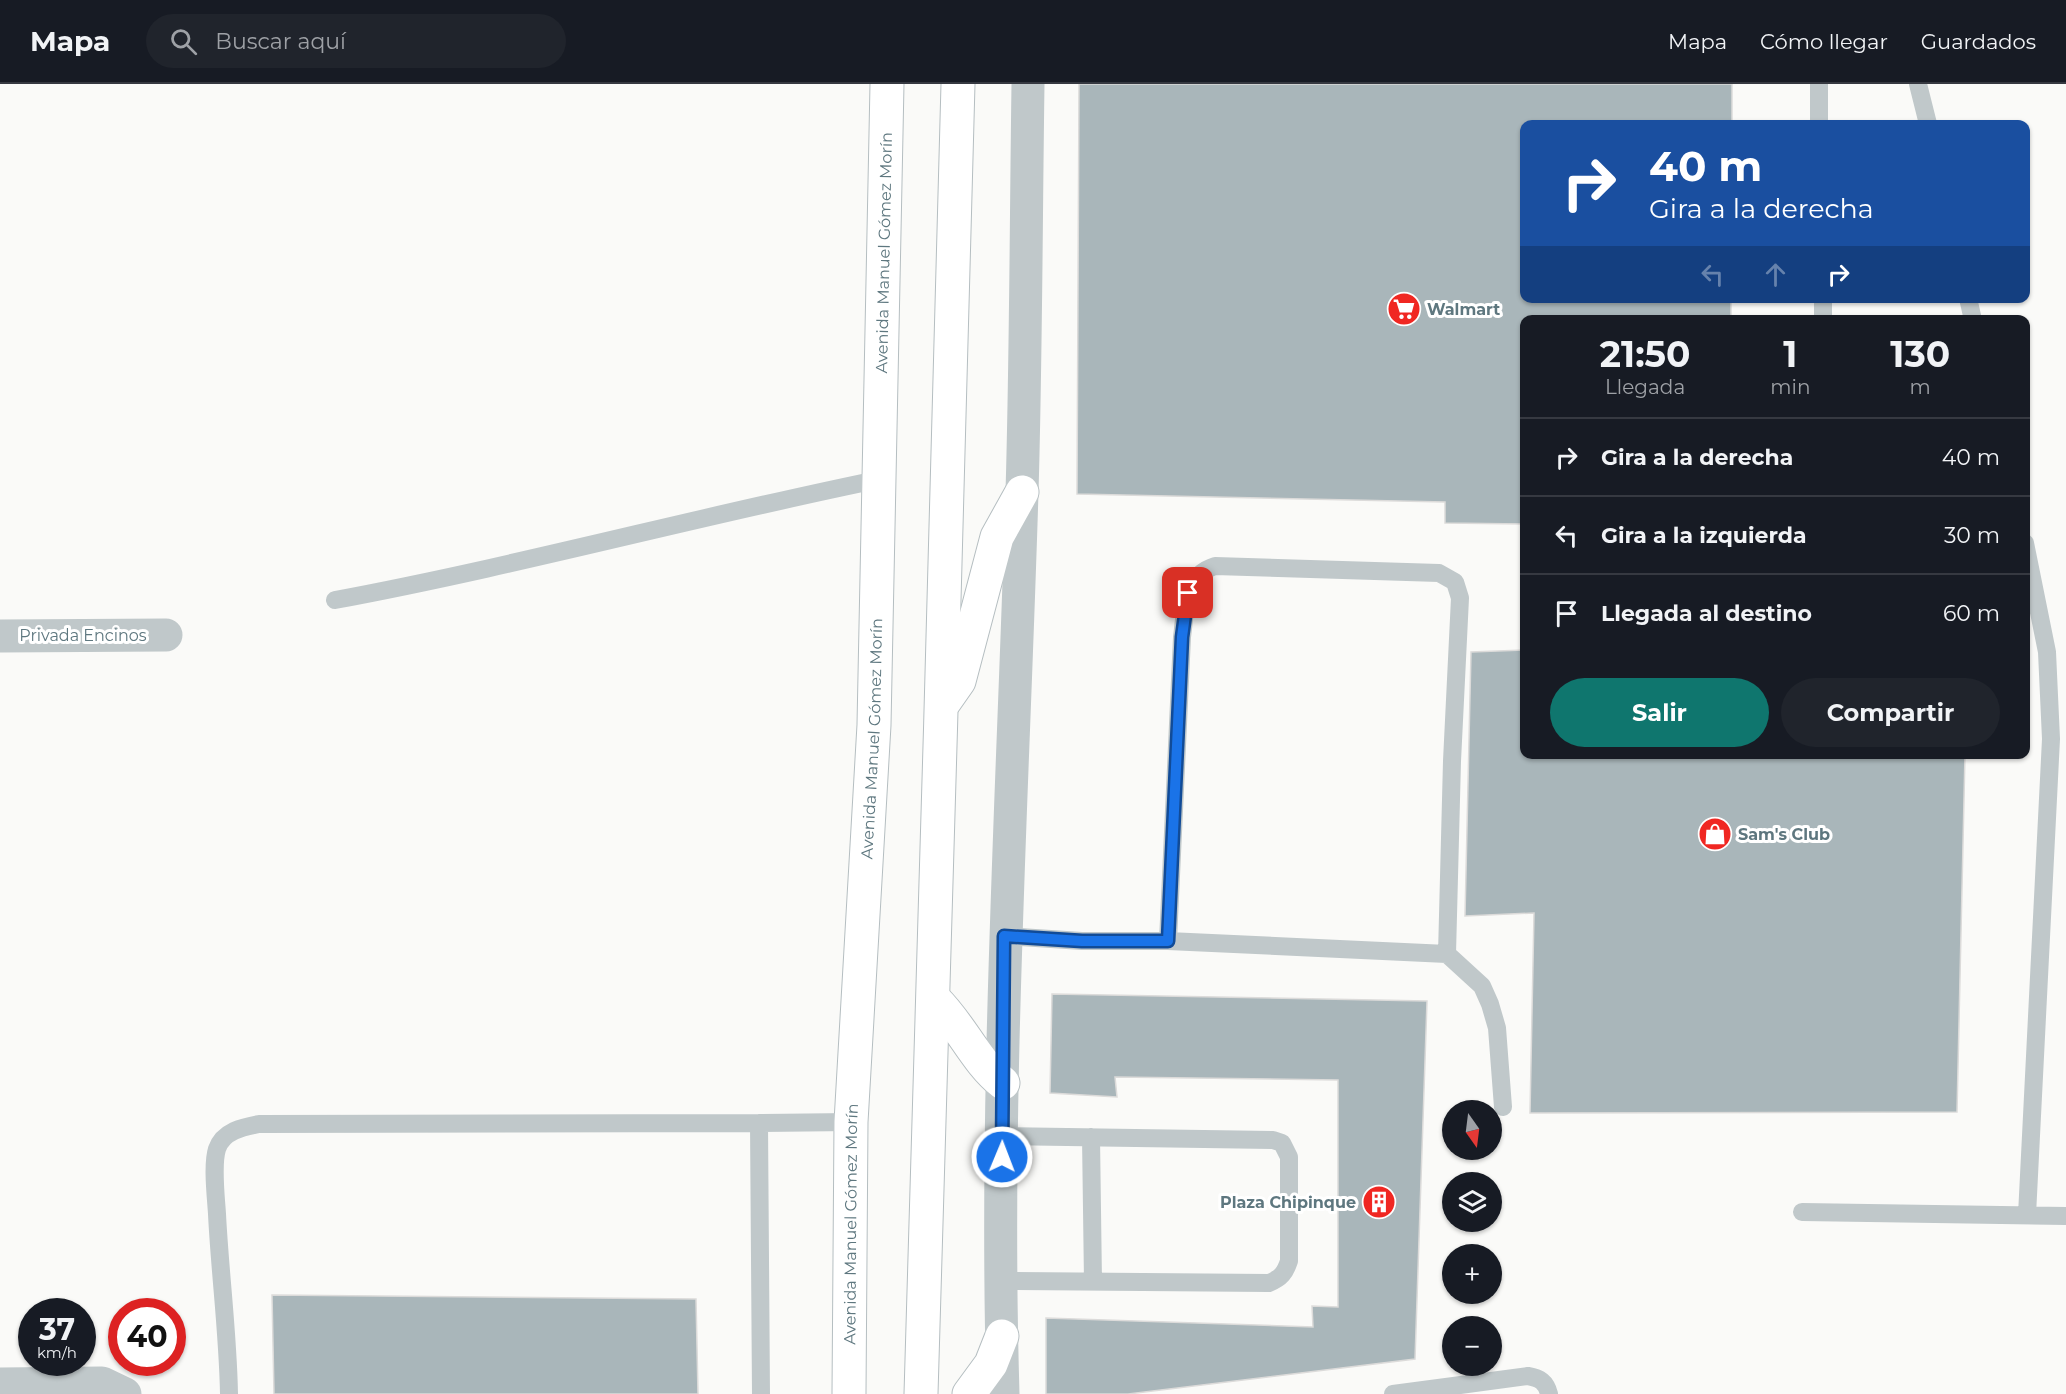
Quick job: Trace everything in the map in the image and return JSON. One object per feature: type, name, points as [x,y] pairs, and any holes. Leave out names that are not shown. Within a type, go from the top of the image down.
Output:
[{"type":"main road","name":"Avenida Manuel Gómez Morín","points":[[849,1394],[851,1122],[874,726],[886,84]]},
{"type":"main road","points":[[921,1394],[935,1000],[940,706],[958,84]]},
{"type":"main road","points":[[940,706],[952,694],[959,681],[997,537],[1022,492]]},
{"type":"main road","points":[[935,1000],[952,1016],[989,1071],[1003,1083]]},
{"type":"main road","points":[[969,1394],[990,1364],[1002,1336]]},
{"type":"street","points":[[1003,1394],[1001,1281],[1004,936],[1022,492],[1028,84]]},
{"type":"street","name":"Privada Encinos","points":[[0,636],[166,635]]},
{"type":"street","points":[[0,1384],[113,1389]]},
{"type":"lane","points":[[1819,84],[1820,120]]},
{"type":"lane","points":[[1918,84],[1927,120]]},
{"type":"lane","points":[[335,600],[502,567],[708,516],[877,480]]},
{"type":"lane","points":[[1168,941],[1182,637],[1188,593],[1198,574],[1215,566],[1439,573],[1455,582],[1460,598],[1452,761],[1447,954]]},
{"type":"lane","points":[[2027,1215],[2051,739],[2047,652],[2030,568]]},
{"type":"lane","points":[[1004,936],[1082,941],[1168,941],[1447,954],[1482,986],[1492,1010],[1497,1028],[1503,1107]]},
{"type":"lane","points":[[229,1394],[228,1344],[216,1190],[217,1149],[225,1137],[239,1128],[259,1124],[851,1122]]},
{"type":"lane","points":[[759,1124],[761,1394]]},
{"type":"lane","points":[[1001,1281],[1258,1283],[1279,1279],[1286,1272],[1289,1262],[1288,1157],[1282,1143],[1273,1140],[1002,1136]]},
{"type":"lane","points":[[1091,1137],[1093,1282]]},
{"type":"lane","points":[[1802,1212],[2066,1216]]},
{"type":"lane","points":[[1393,1394],[1528,1376],[1538,1378],[1544,1383],[1549,1394]]},
{"type":"building","name":"Walmart","points":[[1079,84],[1732,84],[1732,120],[1520,120],[1520,303],[1731,303],[1731,315],[1520,315],[1520,524],[1445,523],[1445,502],[1077,494]]},
{"type":"building","name":"Sam's Club","points":[[1520,650],[1520,759],[1965,759],[1957,1112],[1530,1113],[1534,913],[1465,916],[1471,652]]},
{"type":"building","name":"Plaza Chipinque","points":[[1052,994],[1427,1001],[1415,1359],[1128,1394],[1046,1394],[1046,1318],[1313,1327],[1312,1306],[1338,1307],[1338,1080],[1115,1077],[1117,1097],[1050,1093]]},
{"type":"building","points":[[272,1295],[696,1299],[698,1394],[274,1394]]},
{"type":"place","name":"Walmart","points":[[1404,309]]},
{"type":"place","name":"Sam's Club","points":[[1715,834]]},
{"type":"place","name":"Plaza Chipinque","points":[[1379,1202]]},
{"type":"route","points":[[1002,1157],[1004,936],[1082,941],[1168,941],[1182,637],[1188,593]]}]
